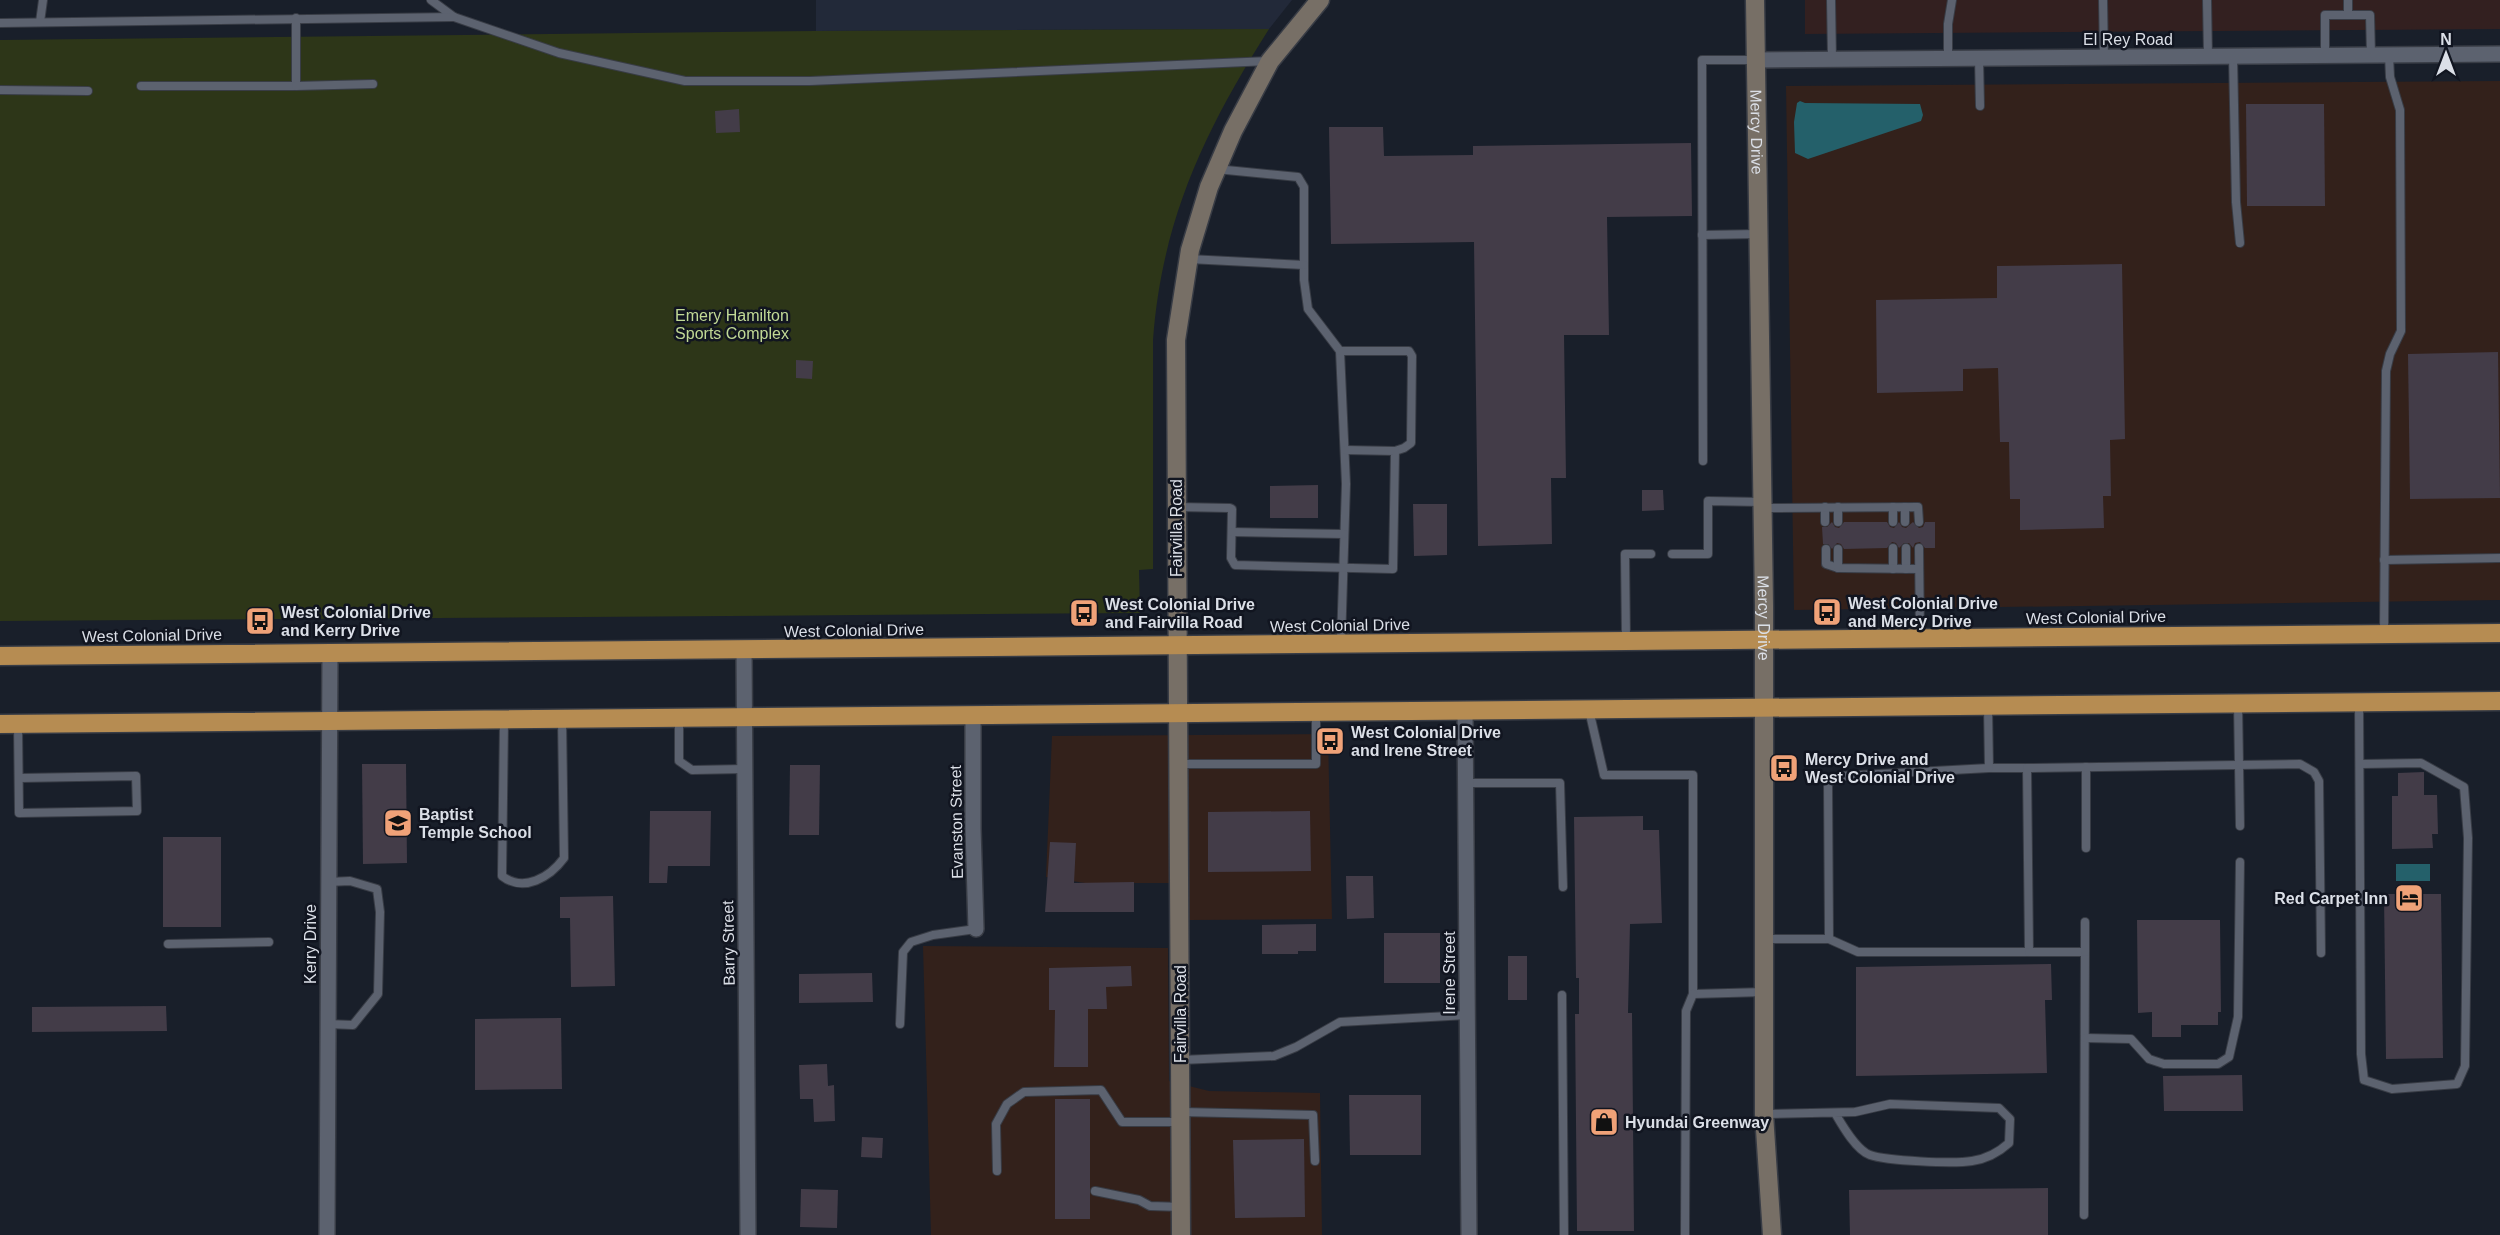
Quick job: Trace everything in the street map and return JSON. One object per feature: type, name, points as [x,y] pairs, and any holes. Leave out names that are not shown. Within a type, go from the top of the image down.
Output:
[{"type":"highway","name":"West Colonial Drive","points":[[0,656],[2500,633]]},
{"type":"highway","points":[[9,724],[2500,701]]},
{"type":"street","name":"Fairvilla Road","points":[[1181,1235],[1176,340],[1188,259],[1216,170],[1233,131],[1270,61],[1320,0]]},
{"type":"street","name":"Mercy Drive","points":[[1755,0],[1763,505],[1764,1114],[1772,1235]]},
{"type":"street","name":"El Rey Road","points":[[1756,60],[2500,54]]},
{"type":"street","name":"Barry Street","points":[[744,650],[748,1235]]},
{"type":"street","name":"Kerry Drive","points":[[327,1235],[330,653]]},
{"type":"street","name":"Irene Street","points":[[1465,710],[1469,1235]]},
{"type":"street","name":"Evanston Street","points":[[973,715],[976,929]]},
{"type":"lane","points":[[40,22],[43,0]]},
{"type":"lane","points":[[431,0],[454,16],[559,53],[686,81],[810,81],[1270,61]]},
{"type":"lane","points":[[1831,0],[1832,59]]},
{"type":"lane","points":[[1948,58],[1948,24],[1952,0]]},
{"type":"lane","points":[[2103,0],[2104,57]]},
{"type":"lane","points":[[2207,0],[2208,56]]},
{"type":"lane","points":[[2348,0],[2348,15]]},
{"type":"lane","points":[[2325,56],[2325,15],[2370,15],[2371,55]]},
{"type":"lane","points":[[0,22],[454,16]]},
{"type":"lane","points":[[296,18],[296,86]]},
{"type":"lane","points":[[2384,634],[2386,371],[2390,354],[2401,331],[2400,110],[2390,77],[2389,55]]},
{"type":"lane","points":[[2233,56],[2236,202],[2240,243]]},
{"type":"lane","points":[[1979,58],[1980,106]]},
{"type":"lane","points":[[1703,460],[1702,60],[1756,60]]},
{"type":"lane","points":[[141,86],[373,84]]},
{"type":"lane","points":[[0,90],[88,90]]},
{"type":"lane","points":[[1216,170],[1298,177],[1304,187],[1304,265],[1308,309],[1340,351],[1342,431],[1345,450],[1341,644]]},
{"type":"lane","points":[[1702,235],[1759,234]]},
{"type":"lane","points":[[1188,259],[1304,265]]},
{"type":"lane","points":[[1340,351],[1409,351],[1412,356],[1411,443],[1395,451],[1345,450]]},
{"type":"lane","points":[[1176,507],[1230,508],[1232,510],[1231,558],[1235,565],[1393,568],[1395,451]]},
{"type":"lane","points":[[1672,554],[1708,554],[1708,501],[1825,507],[1918,507],[1919,522]]},
{"type":"lane","points":[[1825,507],[1825,522]]},
{"type":"lane","points":[[1838,507],[1838,522]]},
{"type":"lane","points":[[1893,507],[1893,522]]},
{"type":"lane","points":[[1905,507],[1905,522]]},
{"type":"lane","points":[[1232,532],[1344,534]]},
{"type":"lane","points":[[1893,548],[1893,569]]},
{"type":"lane","points":[[1906,548],[1906,569]]},
{"type":"lane","points":[[1919,548],[1920,638]]},
{"type":"lane","points":[[1826,549],[1826,564],[1838,568],[1919,568]]},
{"type":"lane","points":[[1838,549],[1838,568]]},
{"type":"lane","points":[[1626,641],[1625,554],[1651,554]]},
{"type":"lane","points":[[2384,560],[2500,558]]},
{"type":"lane","points":[[2359,703],[2361,1054],[2364,1080],[2392,1089],[2457,1084],[2465,1066],[2468,838],[2464,787],[2421,763],[2361,764]]},
{"type":"lane","points":[[2238,704],[2240,826]]},
{"type":"lane","points":[[1988,705],[1989,768]]},
{"type":"lane","points":[[1589,709],[1604,775],[1693,775],[1694,994],[1686,1011],[1685,1235]]},
{"type":"lane","points":[[1178,764],[1316,764],[1316,712]]},
{"type":"lane","points":[[679,718],[679,761],[692,770],[744,769]]},
{"type":"lane","points":[[504,719],[502,876],[507,880],[518,881],[537,881],[554,871],[564,858],[562,719]]},
{"type":"lane","points":[[9,724],[20,778],[19,813],[137,811],[136,776],[20,778]]},
{"type":"lane","points":[[1829,939],[1828,784],[1835,778],[1989,768],[2300,764],[2314,772],[2319,781],[2321,953]]},
{"type":"lane","points":[[2086,767],[2086,848]]},
{"type":"lane","points":[[2027,768],[2029,952]]},
{"type":"lane","points":[[1466,783],[1560,783],[1563,887]]},
{"type":"lane","points":[[2085,1038],[2131,1039],[2149,1059],[2164,1064],[2218,1064],[2229,1057],[2238,1017],[2240,862]]},
{"type":"lane","points":[[327,1024],[353,1025],[378,994],[380,912],[378,889],[350,881],[328,882]]},
{"type":"lane","points":[[2084,1215],[2085,922]]},
{"type":"lane","points":[[900,1024],[903,952],[911,942],[933,935],[976,929]]},
{"type":"lane","points":[[1764,939],[1829,939],[1858,952],[2085,952]]},
{"type":"lane","points":[[168,944],[269,942]]},
{"type":"lane","points":[[1694,994],[1764,992]]},
{"type":"lane","points":[[1562,995],[1564,1235]]},
{"type":"lane","points":[[1180,1060],[1274,1056],[1296,1047],[1340,1022],[1467,1015]]},
{"type":"lane","points":[[997,1171],[996,1124],[1007,1104],[1024,1092],[1101,1090],[1122,1122],[1181,1117],[1313,1115],[1315,1161]]},
{"type":"lane","points":[[1764,1114],[1855,1112],[1890,1104],[1999,1108],[2010,1119],[2009,1143],[1998,1153],[1973,1161],[1925,1161],[1869,1155],[1845,1132],[1835,1113]]},
{"type":"lane","points":[[1095,1191],[1138,1200],[1150,1206],[1181,1206]]},
{"type":"shaded area","points":[[816,0],[1292,0],[1269,29],[816,31]]},
{"type":"shaded area","points":[[1805,0],[2500,0],[2500,29],[1805,34]]},
{"type":"shaded area","points":[[2500,81],[2500,600],[1794,610],[1786,86]]},
{"type":"shaded area","points":[[1328,734],[1332,919],[1188,920],[1188,883],[1085,883],[1046,877],[1052,736]]},
{"type":"shaded area","points":[[923,946],[1168,948],[1169,1081],[1209,1091],[1320,1093],[1322,1235],[931,1235]]},
{"type":"green space","name":"Emery Hamilton Sports Complex","points":[[1269,29],[1225,103],[1190,177],[1166,255],[1153,340],[1153,569],[1139,570],[1140,613],[0,621],[0,40],[816,31]]},
{"type":"water","points":[[1800,101],[1805,103],[1920,104],[1923,115],[1921,121],[1808,159],[1795,153],[1794,122],[1797,103]]},
{"type":"water","points":[[2396,864],[2430,864],[2430,881],[2396,881]]},
{"type":"building","points":[[2246,104],[2324,104],[2325,206],[2247,206]]},
{"type":"building","points":[[739,109],[740,132],[716,133],[715,111]]},
{"type":"building","points":[[1329,127],[1383,127],[1384,156],[1473,155],[1473,146],[1691,143],[1692,216],[1607,217],[1609,335],[1564,335],[1566,478],[1551,478],[1552,544],[1478,546],[1474,242],[1331,244]]},
{"type":"building","points":[[2122,264],[2125,439],[2110,440],[2111,496],[2103,496],[2104,528],[2020,530],[2020,499],[2010,499],[2009,442],[2000,442],[1998,368],[1963,369],[1963,391],[1877,393],[1876,300],[1997,298],[1997,266]]},
{"type":"building","points":[[2498,352],[2500,498],[2410,499],[2408,354]]},
{"type":"building","points":[[796,360],[813,361],[812,379],[796,378]]},
{"type":"building","points":[[1318,485],[1318,518],[1270,518],[1270,486]]},
{"type":"building","points":[[1642,490],[1663,490],[1664,510],[1642,511]]},
{"type":"building","points":[[1413,504],[1447,504],[1447,555],[1414,556]]},
{"type":"building","points":[[1832,522],[1835,527],[1839,528],[1844,522],[1887,522],[1890,527],[1894,528],[1899,522],[1902,527],[1906,528],[1913,522],[1919,528],[1923,527],[1925,522],[1935,522],[1935,548],[1925,548],[1920,542],[1915,543],[1913,548],[1909,543],[1904,543],[1899,548],[1896,543],[1892,542],[1887,548],[1844,549],[1841,544],[1837,543],[1832,549],[1828,544],[1823,544],[1822,527],[1827,527]]},
{"type":"building","points":[[362,764],[406,764],[407,863],[363,864]]},
{"type":"building","points":[[790,765],[820,765],[819,835],[789,835]]},
{"type":"building","points":[[2424,772],[2424,795],[2437,795],[2438,834],[2432,834],[2433,848],[2392,849],[2392,796],[2398,796],[2398,773]]},
{"type":"building","points":[[650,811],[711,811],[710,866],[668,866],[667,883],[649,883]]},
{"type":"building","points":[[1310,811],[1311,871],[1208,872],[1208,812]]},
{"type":"building","name":"Hyundai Greenway","points":[[1643,816],[1643,830],[1659,830],[1662,923],[1630,924],[1628,1013],[1632,1013],[1634,1231],[1577,1231],[1575,1014],[1579,1014],[1579,978],[1576,978],[1574,817]]},
{"type":"building","points":[[163,837],[221,837],[221,927],[163,927]]},
{"type":"building","points":[[1050,842],[1076,843],[1074,883],[1134,882],[1134,912],[1045,912]]},
{"type":"building","points":[[1346,876],[1373,876],[1374,918],[1347,919]]},
{"type":"building","points":[[2384,894],[2441,894],[2443,1058],[2386,1059]]},
{"type":"building","points":[[613,896],[615,986],[571,987],[570,918],[560,918],[560,897]]},
{"type":"building","points":[[2137,920],[2220,920],[2221,1012],[2218,1012],[2218,1025],[2181,1025],[2181,1037],[2152,1037],[2152,1012],[2138,1013]]},
{"type":"building","points":[[1316,924],[1316,951],[1298,951],[1298,954],[1262,954],[1262,925]]},
{"type":"building","points":[[1384,933],[1440,933],[1440,983],[1384,983]]},
{"type":"building","points":[[1508,956],[1527,956],[1527,1000],[1508,1000]]},
{"type":"building","points":[[2051,964],[2052,1000],[2045,1000],[2047,1073],[1856,1076],[1856,967]]},
{"type":"building","points":[[1131,966],[1132,986],[1106,987],[1107,1009],[1088,1009],[1088,1067],[1054,1067],[1055,1010],[1049,1010],[1049,968]]},
{"type":"building","points":[[872,973],[873,1002],[799,1003],[799,974]]},
{"type":"building","points":[[166,1006],[167,1031],[32,1032],[32,1007]]},
{"type":"building","points":[[561,1018],[562,1089],[475,1090],[475,1019]]},
{"type":"building","points":[[827,1064],[828,1086],[834,1085],[835,1121],[814,1122],[813,1099],[800,1099],[799,1065]]},
{"type":"building","points":[[2242,1075],[2243,1111],[2164,1111],[2163,1076]]},
{"type":"building","points":[[1349,1095],[1421,1095],[1421,1155],[1350,1155]]},
{"type":"building","points":[[1055,1099],[1090,1099],[1090,1219],[1055,1219]]},
{"type":"building","points":[[862,1137],[883,1138],[882,1158],[861,1157]]},
{"type":"building","points":[[1304,1139],[1305,1217],[1235,1218],[1233,1140]]},
{"type":"building","points":[[2048,1188],[2048,1235],[1850,1235],[1849,1190]]},
{"type":"building","points":[[801,1189],[838,1190],[837,1228],[800,1227]]},
{"type":"place","name":"West Colonial Drive and Mercy Drive","points":[[1827,612]]},
{"type":"place","name":"West Colonial Drive and Fairvilla Road","points":[[1084,613]]},
{"type":"place","name":"West Colonial Drive and Kerry Drive","points":[[260,621]]},
{"type":"place","name":"West Colonial Drive and Irene Street","points":[[1330,741]]},
{"type":"place","name":"Mercy Drive and West Colonial Drive","points":[[1784,768]]},
{"type":"place","name":"Baptist Temple School","points":[[398,823]]},
{"type":"place","name":"Red Carpet Inn","points":[[2409,898]]},
{"type":"place","name":"Hyundai Greenway","points":[[1604,1122]]}]
